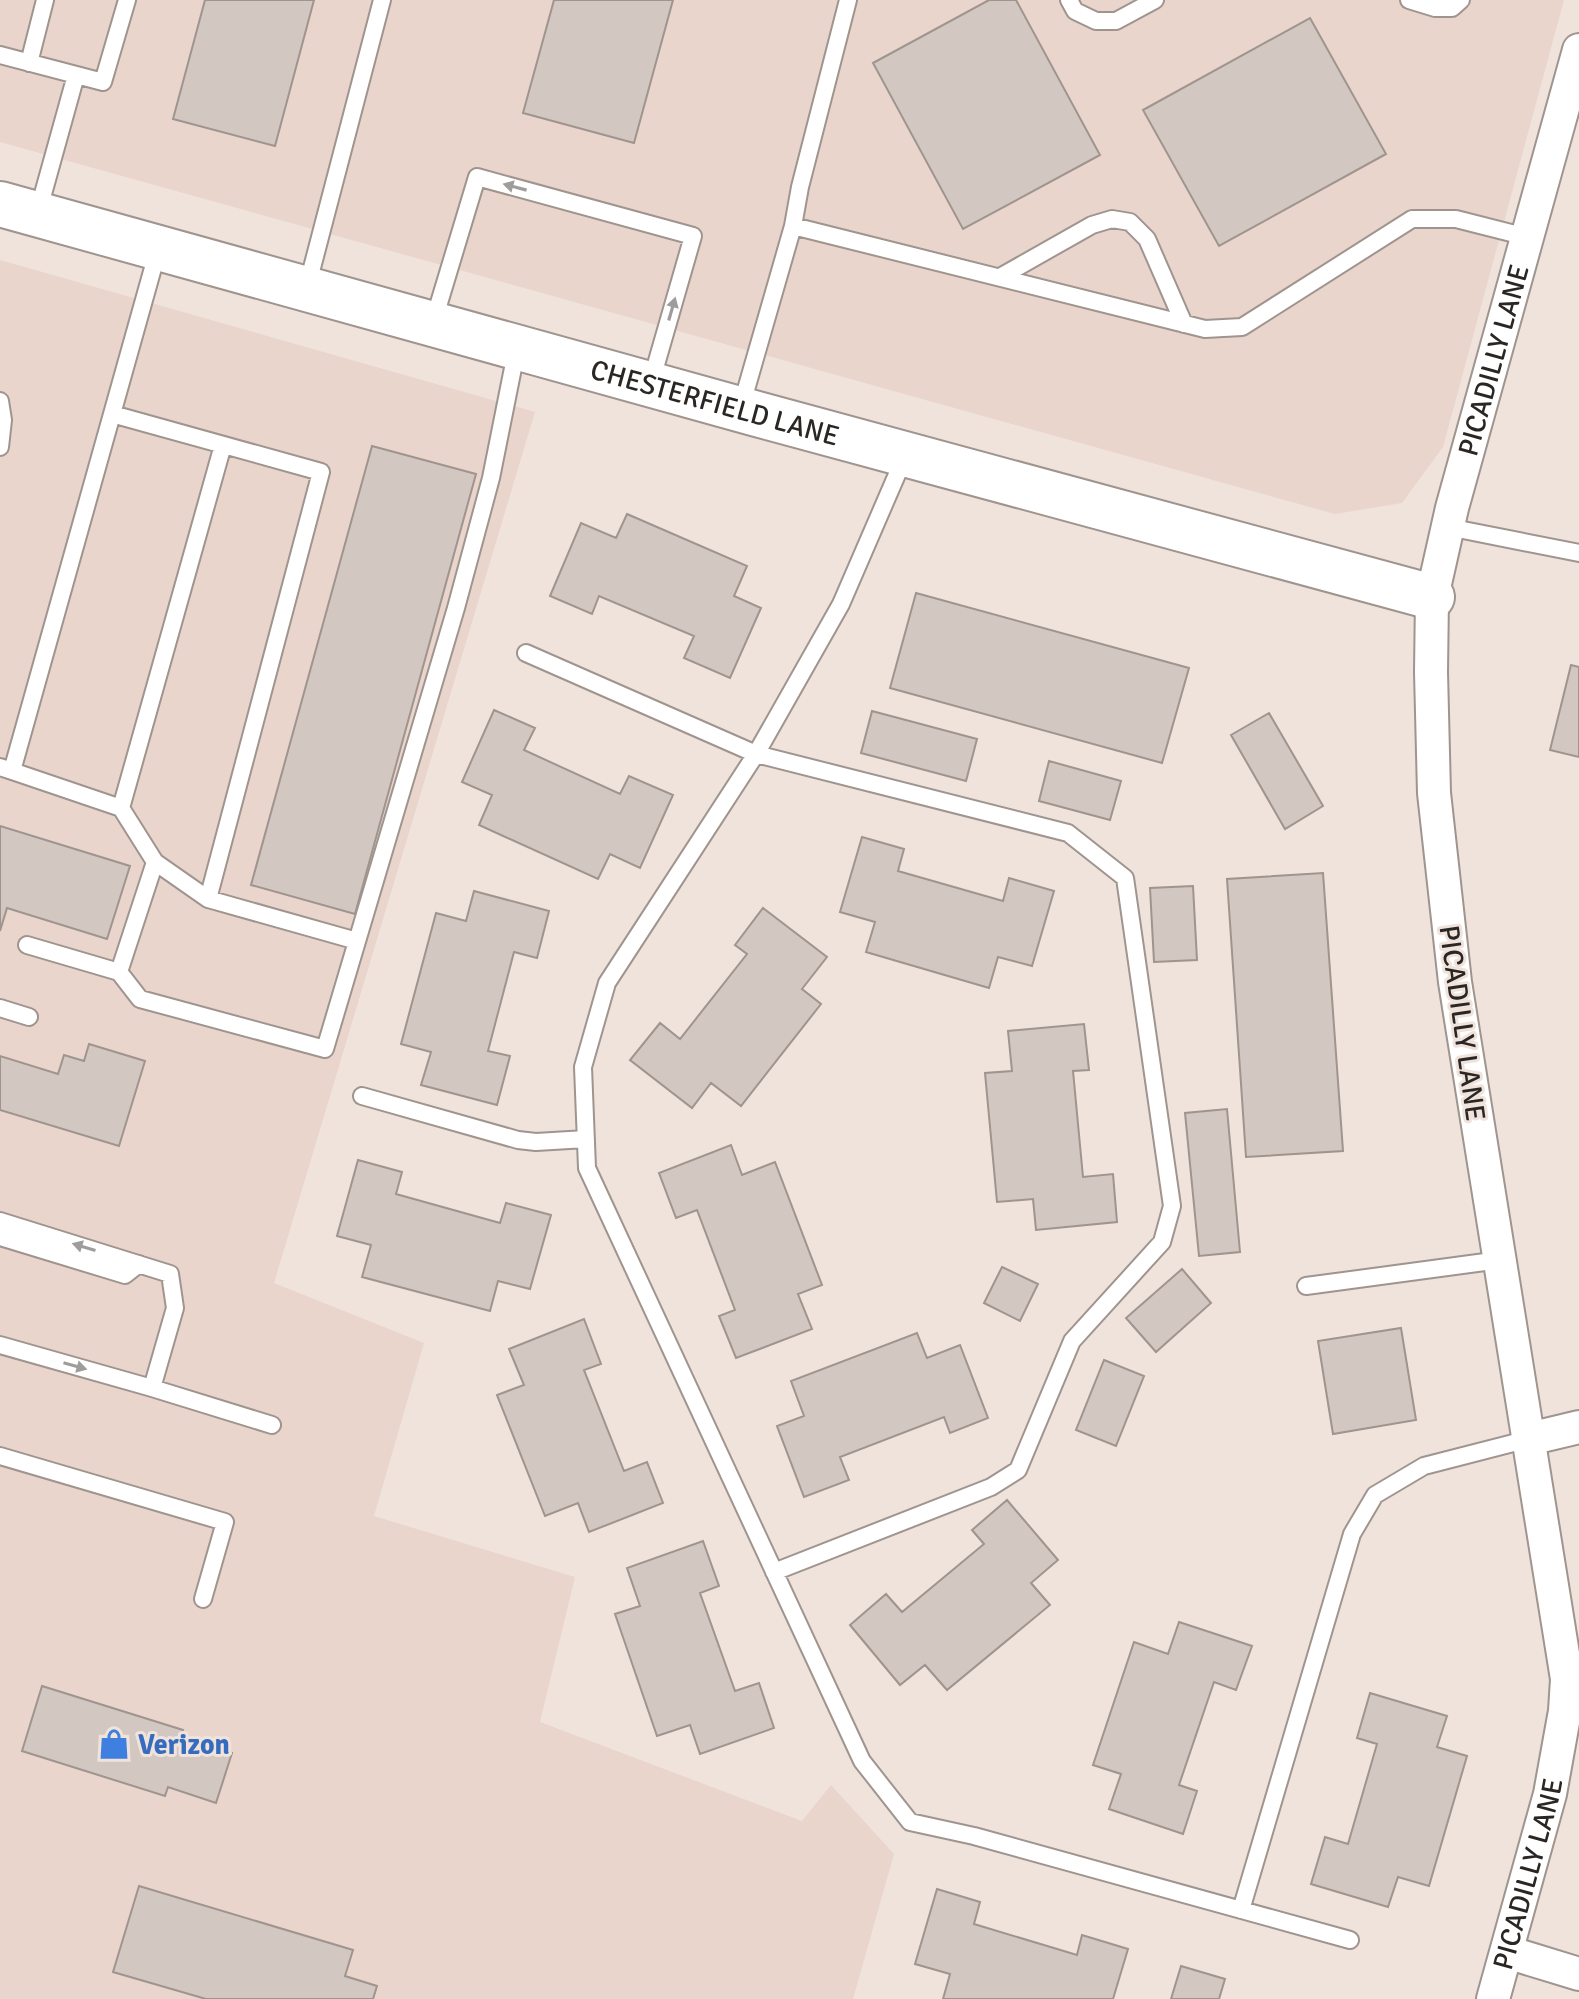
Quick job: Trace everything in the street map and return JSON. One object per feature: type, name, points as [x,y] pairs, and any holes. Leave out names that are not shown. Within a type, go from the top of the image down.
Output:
[{"type":"street","name":"PICADILLY LANE","points":[[1493,1999],[1550,1794],[1565,1711],[1567,1679],[1455,982],[1434,793],[1432,597],[1448,527],[1579,50]]},
{"type":"street","name":"CHESTERFIELD LANE","points":[[18,209],[1432,597]]},
{"type":"street","points":[[1529,1439],[1579,1427]]},
{"type":"street","points":[[1507,1952],[1579,1974]]},
{"type":"lane","points":[[29,63],[45,0]]},
{"type":"lane","points":[[0,55],[103,82],[127,0]]},
{"type":"lane","points":[[306,289],[382,0]]},
{"type":"lane","points":[[741,409],[793,226],[800,187],[848,0]]},
{"type":"lane","points":[[1069,0],[1075,11],[1096,21],[1116,21],[1155,0]]},
{"type":"lane","points":[[1409,0],[1435,8],[1452,8],[1461,0]]},
{"type":"lane","points":[[18,209],[76,75]]},
{"type":"lane","points":[[433,323],[477,177],[693,236],[650,384]]},
{"type":"lane","points":[[1000,277],[1092,225],[1112,219],[1130,222],[1147,239],[1184,324]]},
{"type":"lane","points":[[793,226],[1205,329],[1242,327],[1412,219],[1456,219],[1527,237]]},
{"type":"lane","points":[[159,248],[6,769],[121,808],[155,862],[208,899],[357,941]]},
{"type":"lane","points":[[27,945],[119,972],[140,999],[325,1049],[456,608],[491,478],[517,347]]},
{"type":"lane","points":[[0,401],[3,420],[0,447]]},
{"type":"lane","points":[[112,414],[321,472],[208,899]]},
{"type":"lane","points":[[121,808],[223,445]]},
{"type":"lane","points":[[906,454],[841,604],[756,754],[607,983],[583,1067],[587,1168],[862,1761],[910,1822],[974,1836],[1350,1940]]},
{"type":"lane","points":[[1448,527],[1579,553]]},
{"type":"lane","points":[[526,653],[756,754],[1068,833],[1125,878],[1172,1206],[1162,1242],[1072,1341],[1018,1470],[991,1487],[774,1572]]},
{"type":"lane","points":[[119,972],[155,862]]},
{"type":"lane","points":[[0,1008],[29,1017]]},
{"type":"lane","points":[[362,1096],[518,1140],[586,1139]]},
{"type":"lane","points":[[0,1221],[170,1274],[175,1308],[152,1388]]},
{"type":"lane","points":[[0,1237],[125,1275],[139,1264]]},
{"type":"lane","points":[[1306,1286],[1500,1260]]},
{"type":"lane","points":[[0,1345],[272,1425]]},
{"type":"lane","points":[[1241,1910],[1352,1534],[1375,1495],[1424,1466],[1529,1439]]},
{"type":"lane","points":[[0,1456],[225,1522],[203,1599]]},
{"type":"shaded area","points":[[0,0],[1564,0],[1443,447],[1402,503],[1335,514],[0,142]]},
{"type":"shaded area","points":[[0,260],[535,412],[274,1283],[424,1343],[374,1516],[575,1577],[540,1722],[802,1821],[831,1785],[894,1854],[853,1999],[0,1999]]},
{"type":"building","points":[[205,0],[314,0],[275,146],[173,119]]},
{"type":"building","points":[[554,0],[673,0],[634,143],[523,113]]},
{"type":"building","points":[[989,0],[1016,0],[1100,155],[963,229],[873,63]]},
{"type":"building","points":[[1310,18],[1386,154],[1219,246],[1143,110]]},
{"type":"building","points":[[372,446],[476,474],[355,914],[251,885]]},
{"type":"building","points":[[627,514],[747,566],[734,596],[761,608],[730,678],[684,658],[694,636],[599,596],[592,614],[550,596],[581,523],[616,538]]},
{"type":"building","points":[[916,593],[1189,668],[1162,763],[890,688]]},
{"type":"building","points":[[1571,665],[1579,667],[1579,757],[1550,750]]},
{"type":"building","points":[[494,710],[535,728],[524,750],[620,794],[629,776],[673,795],[640,868],[610,854],[598,879],[479,825],[492,795],[462,782]]},
{"type":"building","points":[[872,711],[977,739],[966,781],[861,753]]},
{"type":"building","points":[[1269,713],[1323,806],[1285,829],[1231,735]]},
{"type":"building","points":[[1049,761],[1121,781],[1110,820],[1039,801]]},
{"type":"building","points":[[0,826],[130,866],[107,939],[7,908],[0,931]]},
{"type":"building","points":[[862,837],[904,849],[898,871],[1003,901],[1009,878],[1054,891],[1032,966],[998,957],[989,988],[866,952],[875,922],[840,912]]},
{"type":"building","points":[[1323,873],[1343,1151],[1246,1157],[1227,879]]},
{"type":"building","points":[[1193,886],[1197,960],[1154,962],[1150,888]]},
{"type":"building","points":[[474,891],[549,911],[537,958],[514,952],[488,1051],[510,1056],[497,1105],[421,1085],[431,1052],[401,1044],[436,913],[466,921]]},
{"type":"building","points":[[763,908],[827,957],[802,989],[821,1004],[741,1106],[711,1083],[692,1108],[630,1060],[660,1023],[680,1039],[747,954],[735,945]]},
{"type":"building","points":[[1084,1024],[1089,1070],[1073,1071],[1083,1177],[1113,1174],[1117,1222],[1036,1230],[1033,1199],[997,1202],[985,1073],[1012,1071],[1008,1031]]},
{"type":"building","points":[[89,1044],[145,1061],[119,1146],[0,1110],[0,1056],[58,1074],[64,1055],[84,1061]]},
{"type":"building","points":[[1227,1109],[1240,1252],[1199,1256],[1185,1113]]},
{"type":"building","points":[[731,1145],[742,1175],[775,1162],[822,1285],[798,1294],[812,1329],[736,1358],[719,1316],[735,1310],[697,1210],[676,1218],[659,1173]]},
{"type":"building","points":[[358,1160],[402,1172],[396,1194],[500,1223],[506,1203],[551,1215],[530,1289],[498,1281],[490,1311],[362,1277],[371,1245],[337,1236]]},
{"type":"building","points":[[1002,1267],[1038,1284],[1020,1321],[984,1303]]},
{"type":"building","points":[[1182,1269],[1211,1303],[1156,1352],[1126,1318]]},
{"type":"building","points":[[584,1319],[601,1364],[584,1370],[624,1471],[647,1462],[663,1503],[589,1532],[578,1503],[545,1516],[497,1395],[524,1385],[509,1349]]},
{"type":"building","points":[[1401,1328],[1416,1420],[1333,1434],[1318,1341]]},
{"type":"building","points":[[917,1333],[927,1358],[960,1345],[988,1418],[950,1433],[944,1417],[840,1457],[849,1480],[804,1497],[777,1426],[804,1416],[791,1381]]},
{"type":"building","points":[[1104,1360],[1144,1376],[1116,1446],[1076,1430]]},
{"type":"building","points":[[1007,1500],[1058,1560],[1031,1583],[1050,1605],[947,1690],[925,1665],[900,1685],[850,1625],[886,1594],[902,1612],[984,1544],[972,1530]]},
{"type":"building","points":[[703,1541],[719,1586],[700,1593],[735,1691],[759,1683],[774,1728],[700,1754],[690,1725],[657,1736],[615,1614],[640,1606],[627,1568]]},
{"type":"building","points":[[1179,1622],[1252,1646],[1236,1690],[1214,1682],[1179,1785],[1197,1791],[1183,1834],[1109,1809],[1121,1774],[1093,1765],[1134,1642],[1168,1654]]},
{"type":"building","name":"Verizon","points":[[42,1686],[183,1730],[181,1737],[232,1753],[216,1803],[168,1787],[165,1796],[22,1751]]},
{"type":"building","points":[[1370,1693],[1447,1716],[1437,1747],[1467,1756],[1429,1886],[1398,1877],[1388,1907],[1311,1884],[1325,1837],[1348,1844],[1377,1744],[1357,1738]]},
{"type":"building","points":[[139,1886],[353,1950],[345,1976],[377,1986],[373,1999],[206,1999],[113,1972]]},
{"type":"building","points":[[937,1889],[980,1902],[974,1924],[1077,1955],[1082,1935],[1128,1949],[1113,1999],[943,1999],[950,1974],[915,1964]]},
{"type":"building","points":[[1181,1966],[1225,1979],[1219,1999],[1171,1999]]},
{"type":"place","name":"Verizon","points":[[114,1744]]}]
